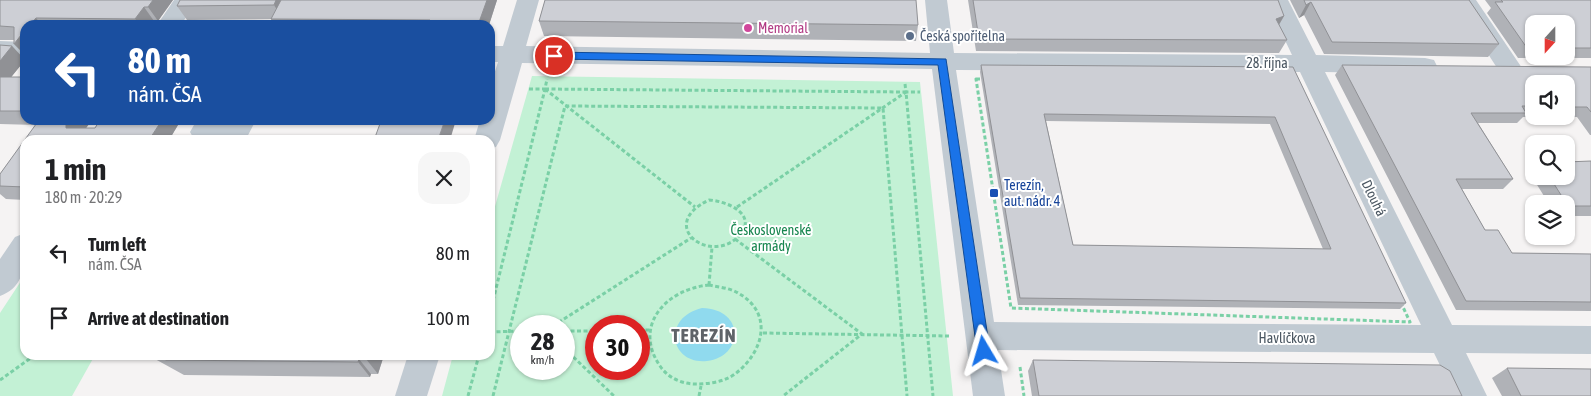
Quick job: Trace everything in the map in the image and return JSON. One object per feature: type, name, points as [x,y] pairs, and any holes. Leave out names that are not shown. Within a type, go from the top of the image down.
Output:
[{"type":"street","points":[[172,20],[186,0]]},
{"type":"street","points":[[495,91],[501,54],[528,0]]},
{"type":"street","points":[[936,0],[989,396]]},
{"type":"street","name":"Dlouhá","points":[[1277,0],[1472,396]]},
{"type":"street","points":[[1464,0],[1519,68],[1480,67]]},
{"type":"street","points":[[0,50],[20,50]]},
{"type":"street","name":"28. října","points":[[501,54],[943,62],[1308,63],[1450,67]]},
{"type":"street","points":[[203,132],[237,132],[240,125]]},
{"type":"street","points":[[0,283],[20,253]]},
{"type":"street","name":"Havlíčkova","points":[[982,336],[1591,340]]},
{"type":"street","points":[[411,396],[422,360]]},
{"type":"path","points":[[976,79],[1297,81],[1410,322],[1400,322],[1011,308],[976,79]]},
{"type":"path","points":[[545,89],[906,92]]},
{"type":"path","points":[[545,89],[695,207]]},
{"type":"path","points":[[495,293],[545,89]]},
{"type":"path","points":[[737,207],[906,92]]},
{"type":"path","points":[[906,92],[933,396]]},
{"type":"path","points":[[565,106],[883,108]]},
{"type":"path","points":[[493,396],[565,106]]},
{"type":"path","points":[[883,108],[907,396]]},
{"type":"path","points":[[724,200],[737,207],[742,213],[744,226],[736,239],[725,245],[712,247],[700,244],[691,238],[685,226],[689,212],[695,207],[701,203],[724,200]]},
{"type":"path","points":[[570,315],[691,238]]},
{"type":"path","points":[[736,239],[862,334]]},
{"type":"path","points":[[709,285],[712,247]]},
{"type":"path","points":[[650,327],[660,307],[670,297],[695,286],[709,285],[723,286],[736,291],[748,299],[762,320],[763,333],[761,347],[754,359],[744,370],[731,379],[716,384],[701,386],[685,384],[671,377],[660,368],[652,357],[650,348]]},
{"type":"path","points":[[495,332],[509,331]]},
{"type":"path","points":[[763,333],[982,336]]},
{"type":"path","points":[[783,396],[862,334]]},
{"type":"path","points":[[575,359],[614,396]]},
{"type":"path","points":[[0,380],[28,360]]},
{"type":"path","points":[[468,396],[478,360]]},
{"type":"path","points":[[1024,396],[1019,367],[1029,367]]},
{"type":"path","points":[[699,396],[701,386]]},
{"type":"green space","name":"Československé armády","points":[[532,76],[920,82],[953,396],[442,396],[452,360],[495,360],[495,206]]},
{"type":"green space","points":[[20,283],[20,360],[92,360],[72,396],[0,396],[0,313]]},
{"type":"water","points":[[702,308],[716,310],[726,316],[732,324],[734,333],[733,343],[728,351],[719,358],[707,361],[694,360],[685,356],[678,349],[675,340],[676,330],[680,321],[689,313]]},
{"type":"building","points":[[0,0],[153,0],[148,7],[144,7],[135,19],[36,18],[34,20],[20,20],[20,36],[14,44],[14,27],[0,26]]},
{"type":"building","points":[[180,0],[276,0],[274,5],[177,6]]},
{"type":"building","points":[[281,0],[487,0],[480,20],[271,19]]},
{"type":"building","points":[[545,0],[916,0],[918,25],[539,21]]},
{"type":"building","points":[[973,0],[1278,0],[1284,16],[1276,19],[1287,40],[979,39]]},
{"type":"building","points":[[1304,0],[1469,0],[1499,44],[1332,42],[1311,2],[1306,5]]},
{"type":"building","points":[[1501,0],[1591,0],[1591,48],[1575,48],[1575,15],[1525,15],[1525,45],[1495,2],[1503,2]]},
{"type":"building","points":[[0,45],[12,46],[0,61]]},
{"type":"building","points":[[981,65],[1293,67],[1406,303],[1020,298]],"holes":[[[1044,114],[1275,117],[1331,249],[1073,245]]]},
{"type":"building","points":[[1342,65],[1591,67],[1591,112],[1587,107],[1575,107],[1575,75],[1525,75],[1525,106],[1522,106],[1525,113],[1471,113],[1513,179],[1456,179],[1485,230],[1498,230],[1512,253],[1591,254],[1591,302],[1466,301]]},
{"type":"building","points":[[0,77],[20,77],[20,111],[0,111]]},
{"type":"building","points":[[35,125],[66,125],[66,128],[95,128],[97,125],[159,125],[152,135],[28,135]]},
{"type":"building","points":[[380,125],[443,125],[440,135],[376,135]]},
{"type":"building","points":[[20,146],[20,187],[0,186],[0,174]]},
{"type":"building","points":[[1591,161],[1591,206],[1575,206],[1575,195],[1561,195],[1555,185],[1575,185],[1575,162]]},
{"type":"building","points":[[166,360],[359,360],[358,362]]},
{"type":"building","points":[[1033,360],[1440,365],[1450,371],[1462,396],[1039,396]]},
{"type":"building","points":[[1507,368],[1591,369],[1591,396],[1521,396]]},
{"type":"place","name":"Memorial","points":[[748,28]]},
{"type":"place","name":"Česká spořitelna","points":[[910,36]]},
{"type":"place","name":"Terezín, aut. nádr. 4","points":[[994,193]]},
{"type":"district","name":"TEREZÍN","points":[[704,335]]},
{"type":"route","points":[[554,56],[943,62],[984,351]]}]
